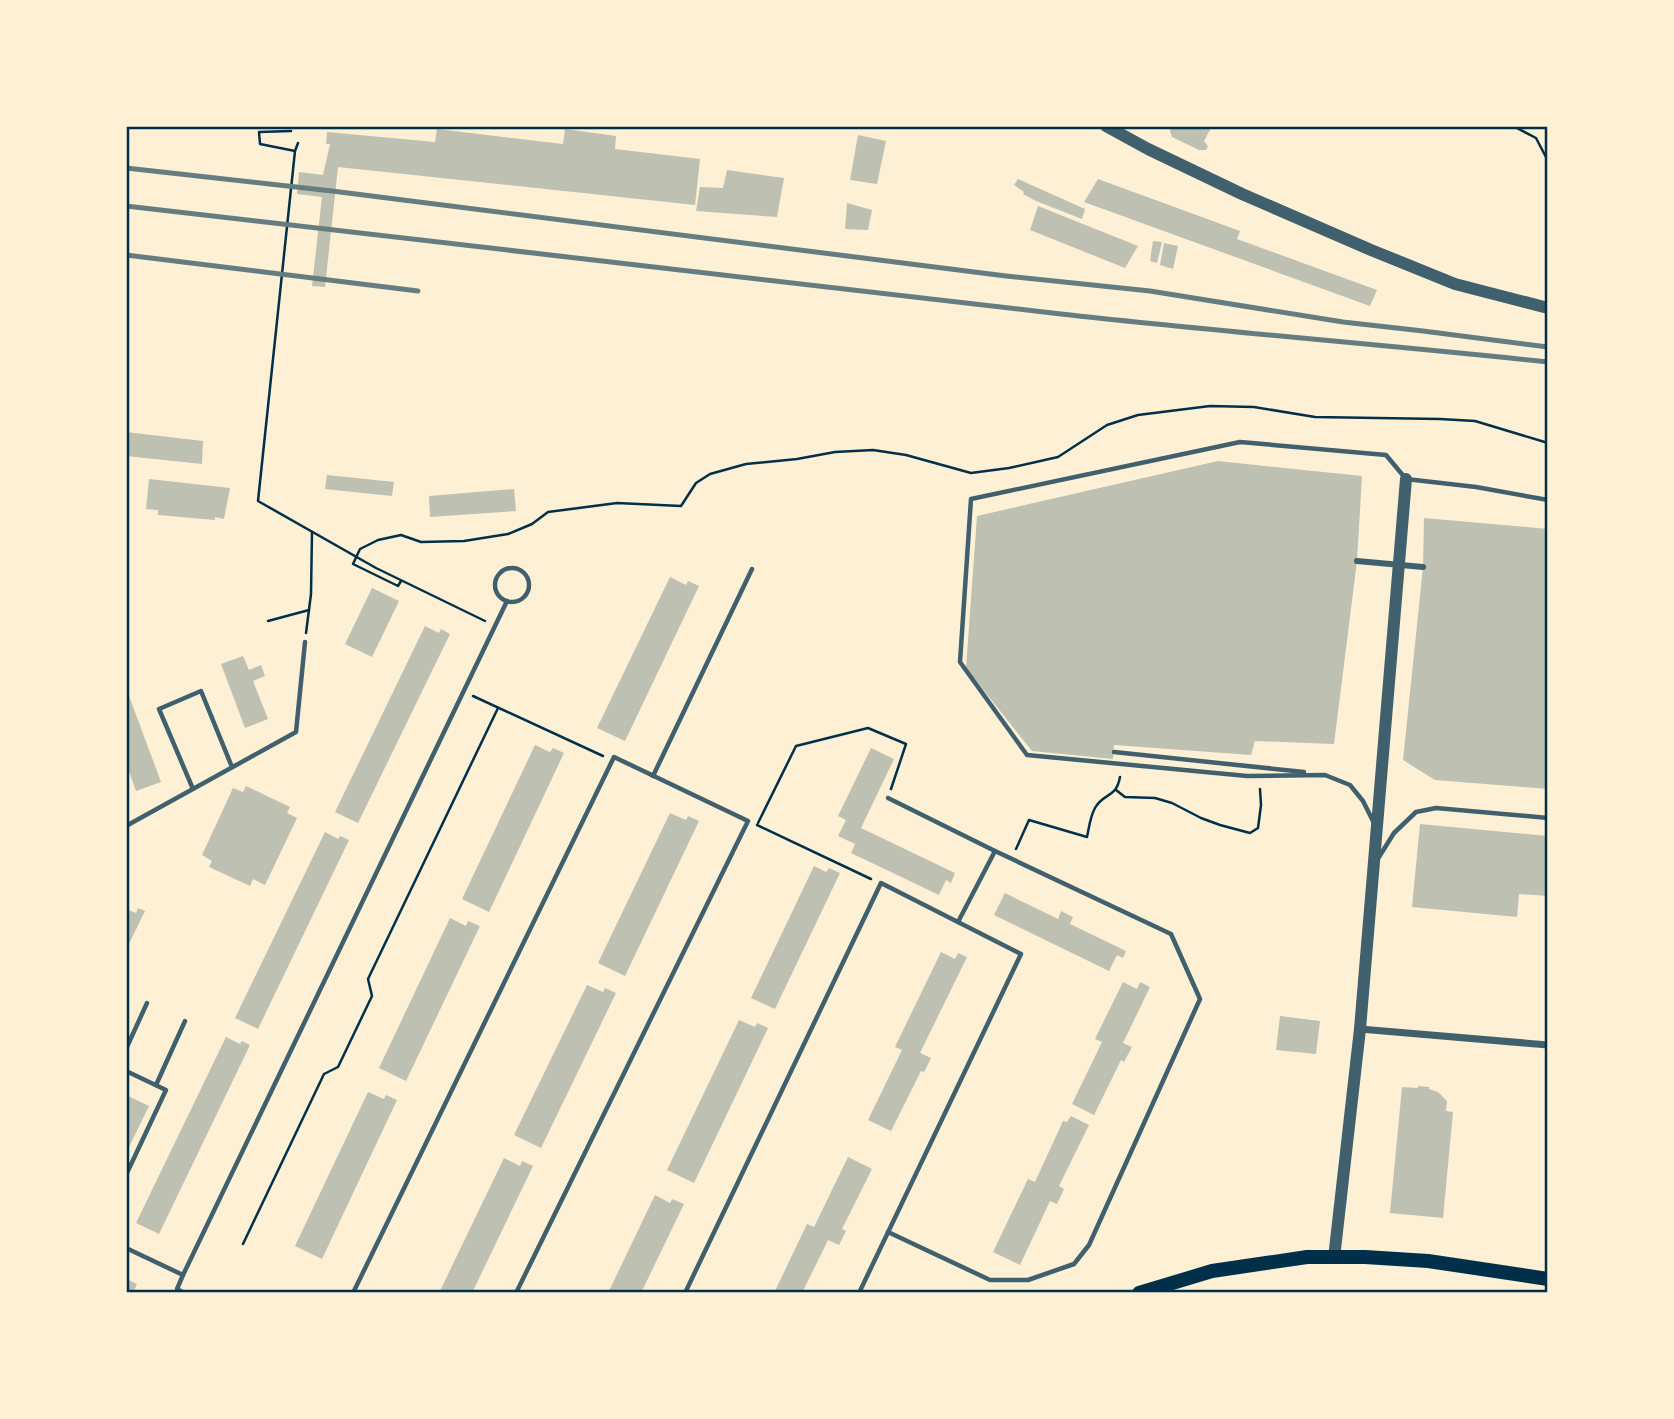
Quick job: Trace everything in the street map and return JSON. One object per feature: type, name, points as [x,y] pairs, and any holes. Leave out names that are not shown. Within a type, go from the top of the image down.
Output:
[{"type":"main road","points":[[1139,1293],[1212,1271],[1307,1257],[1365,1256],[1428,1261],[1548,1279]]},
{"type":"street","points":[[1106,126],[1242,194],[1371,250],[1455,284],[1548,308]]},
{"type":"street","points":[[1334,1258],[1360,1029],[1406,479]]},
{"type":"street","points":[[1357,561],[1423,567]]},
{"type":"street","points":[[1360,1029],[1548,1045]]},
{"type":"lane","points":[[1325,775],[1247,776],[1027,755],[960,662],[971,499],[1240,442],[1386,455],[1406,479],[1476,487],[1548,500]]},
{"type":"lane","points":[[516,569],[528,579],[528,590],[526,595],[517,601],[507,601],[498,594],[497,578],[505,570],[516,569]]},
{"type":"lane","points":[[653,776],[752,569]]},
{"type":"lane","points":[[184,1293],[176,1291],[183,1275],[507,601]]},
{"type":"lane","points":[[126,826],[296,732],[305,642]]},
{"type":"lane","points":[[193,789],[159,709],[201,691],[232,767]]},
{"type":"lane","points":[[1114,752],[1325,775],[1350,785],[1363,801],[1377,830]]},
{"type":"lane","points":[[353,1293],[614,757],[748,821],[516,1293]]},
{"type":"lane","points":[[888,798],[1171,934],[1200,999],[1088,1245],[1074,1264],[1028,1280],[990,1280],[888,1231]]},
{"type":"lane","points":[[1374,864],[1394,833],[1416,812],[1436,808],[1548,818]]},
{"type":"lane","points":[[958,922],[995,851]]},
{"type":"lane","points":[[685,1293],[880,883],[1021,954],[859,1293]]},
{"type":"lane","points":[[126,1049],[147,1003]]},
{"type":"lane","points":[[156,1085],[186,1021]]},
{"type":"lane","points":[[126,1071],[166,1090],[126,1175]]},
{"type":"lane","points":[[126,1248],[183,1275]]},
{"type":"path","points":[[1513,126],[1536,138],[1548,161]]},
{"type":"path","points":[[290,131],[259,132],[260,144],[295,151]]},
{"type":"path","points":[[298,143],[258,501],[401,581],[495,626]]},
{"type":"path","points":[[292,183],[298,183]]},
{"type":"path","points":[[401,581],[398,586],[353,564],[360,549],[378,540],[401,535],[421,542],[464,541],[508,534],[532,524],[548,512],[617,503],[681,506],[696,483],[710,474],[746,464],[835,452],[873,450],[906,455],[971,473],[1009,468],[1058,457],[1107,425],[1138,415],[1198,407],[1254,407],[1315,417],[1475,421],[1548,443]]},
{"type":"path","points":[[305,642],[311,594],[313,532]]},
{"type":"path","points":[[268,621],[309,610]]},
{"type":"path","points":[[463,692],[612,761]]},
{"type":"path","points":[[243,1244],[324,1074],[338,1067],[372,996],[368,979],[498,708]]},
{"type":"path","points":[[757,825],[796,746],[868,727],[906,744],[888,798]]},
{"type":"path","points":[[1011,858],[1029,820],[1087,838],[1093,811],[1116,790],[1120,777]]},
{"type":"path","points":[[1116,790],[1125,797],[1155,798],[1172,803],[1200,818],[1250,833],[1258,828],[1260,789]]},
{"type":"path","points":[[748,821],[880,883]]},
{"type":"building","points":[[1212,126],[1204,141],[1208,146],[1206,150],[1199,150],[1172,137],[1170,128]]},
{"type":"building","points":[[437,129],[563,144],[565,129],[616,136],[615,149],[700,159],[695,205],[338,167],[325,287],[312,286],[322,197],[297,194],[299,172],[323,175],[330,144],[326,144],[327,132],[435,142]]},
{"type":"building","points":[[858,135],[886,141],[877,184],[850,180]]},
{"type":"building","points":[[727,170],[784,178],[777,217],[696,211],[700,187],[723,188]]},
{"type":"building","points":[[1018,179],[1085,209],[1082,219],[1023,194],[1024,192],[1014,185]]},
{"type":"building","points":[[1098,179],[1240,231],[1237,239],[1377,290],[1370,306],[1084,202]]},
{"type":"building","points":[[847,203],[872,210],[868,230],[845,229]]},
{"type":"building","points":[[1038,206],[1138,246],[1125,268],[1030,230]]},
{"type":"building","points":[[1153,241],[1162,242],[1157,263],[1150,261]]},
{"type":"building","points":[[1164,243],[1178,246],[1173,269],[1160,265]]},
{"type":"building","points":[[126,432],[203,441],[202,464],[126,456]]},
{"type":"building","points":[[1218,461],[1362,476],[1357,561],[1334,744],[1255,741],[1251,755],[1114,745],[1113,759],[1032,751],[966,668],[977,516]]},
{"type":"building","points":[[327,475],[394,482],[392,496],[325,489]]},
{"type":"building","points":[[149,479],[230,488],[224,519],[158,515],[158,510],[146,509]]},
{"type":"building","points":[[514,489],[516,511],[430,517],[429,496]]},
{"type":"building","points":[[1424,518],[1548,529],[1548,789],[1435,780],[1403,760],[1423,567]]},
{"type":"building","points":[[670,577],[686,585],[688,581],[699,586],[625,741],[597,728]]},
{"type":"building","points":[[372,588],[399,601],[372,657],[345,644]]},
{"type":"building","points":[[425,626],[439,633],[441,629],[450,634],[358,823],[335,812]]},
{"type":"building","points":[[243,656],[249,670],[261,665],[265,676],[253,681],[268,719],[245,728],[221,664]]},
{"type":"building","points":[[129,696],[161,782],[136,791],[126,763],[126,697]]},
{"type":"building","points":[[535,745],[550,752],[553,748],[564,753],[489,912],[462,899]]},
{"type":"building","points":[[871,748],[894,759],[861,828],[955,873],[951,883],[946,880],[939,895],[851,853],[855,844],[838,836],[846,820],[838,816]]},
{"type":"building","points":[[246,786],[290,807],[287,813],[297,818],[265,885],[253,879],[250,886],[209,867],[212,861],[202,855],[233,788],[243,792]]},
{"type":"building","points":[[670,813],[686,820],[688,816],[699,821],[625,976],[598,963]]},
{"type":"building","points":[[1420,824],[1548,836],[1548,896],[1519,894],[1517,917],[1412,907]]},
{"type":"building","points":[[325,832],[338,839],[340,836],[349,840],[258,1029],[235,1018]]},
{"type":"building","points":[[814,866],[826,872],[829,868],[840,873],[775,1009],[751,998]]},
{"type":"building","points":[[1005,893],[1058,919],[1061,911],[1073,917],[1070,924],[1126,951],[1123,958],[1117,955],[1109,971],[994,915]]},
{"type":"building","points":[[138,908],[145,911],[126,950],[126,909],[136,913]]},
{"type":"building","points":[[450,918],[466,926],[468,921],[480,926],[406,1081],[379,1068]]},
{"type":"building","points":[[941,952],[955,959],[958,953],[967,957],[920,1053],[931,1058],[924,1072],[921,1071],[891,1131],[868,1120],[902,1050],[895,1047]]},
{"type":"building","points":[[1123,982],[1137,989],[1140,982],[1150,987],[1123,1043],[1132,1047],[1124,1062],[1121,1060],[1094,1115],[1072,1104],[1102,1042],[1095,1039]]},
{"type":"building","points":[[587,985],[603,992],[605,988],[616,993],[541,1148],[514,1135]]},
{"type":"building","points":[[1280,1016],[1320,1021],[1316,1054],[1276,1050]]},
{"type":"building","points":[[739,1020],[755,1027],[757,1023],[768,1028],[694,1183],[667,1170]]},
{"type":"building","points":[[226,1037],[240,1044],[242,1041],[250,1045],[159,1234],[136,1223]]},
{"type":"building","points":[[1402,1087],[1429,1087],[1438,1092],[1447,1101],[1446,1111],[1453,1112],[1443,1218],[1390,1213]]},
{"type":"building","points":[[368,1092],[384,1099],[386,1095],[397,1100],[322,1259],[295,1246]]},
{"type":"building","points":[[126,1095],[149,1106],[126,1153]]},
{"type":"building","points":[[1071,1116],[1089,1125],[1059,1186],[1064,1189],[1057,1204],[1050,1201],[1020,1265],[993,1252],[1028,1179],[1035,1182],[1063,1121],[1067,1122]]},
{"type":"building","points":[[848,1157],[872,1169],[842,1229],[846,1231],[839,1245],[828,1240],[802,1293],[774,1293],[807,1224],[814,1227]]},
{"type":"building","points":[[504,1158],[520,1166],[522,1161],[533,1166],[472,1293],[439,1293]]},
{"type":"building","points":[[655,1195],[670,1203],[672,1199],[684,1204],[641,1293],[608,1293]]},
{"type":"building","points":[[126,1279],[137,1284],[133,1293],[126,1293]]},
{"type":"railway","points":[[126,168],[332,191],[1006,276],[1150,291],[1343,322],[1548,347]]},
{"type":"railway","points":[[126,206],[1061,314],[1548,362]]},
{"type":"railway","points":[[126,255],[418,291]]}]
